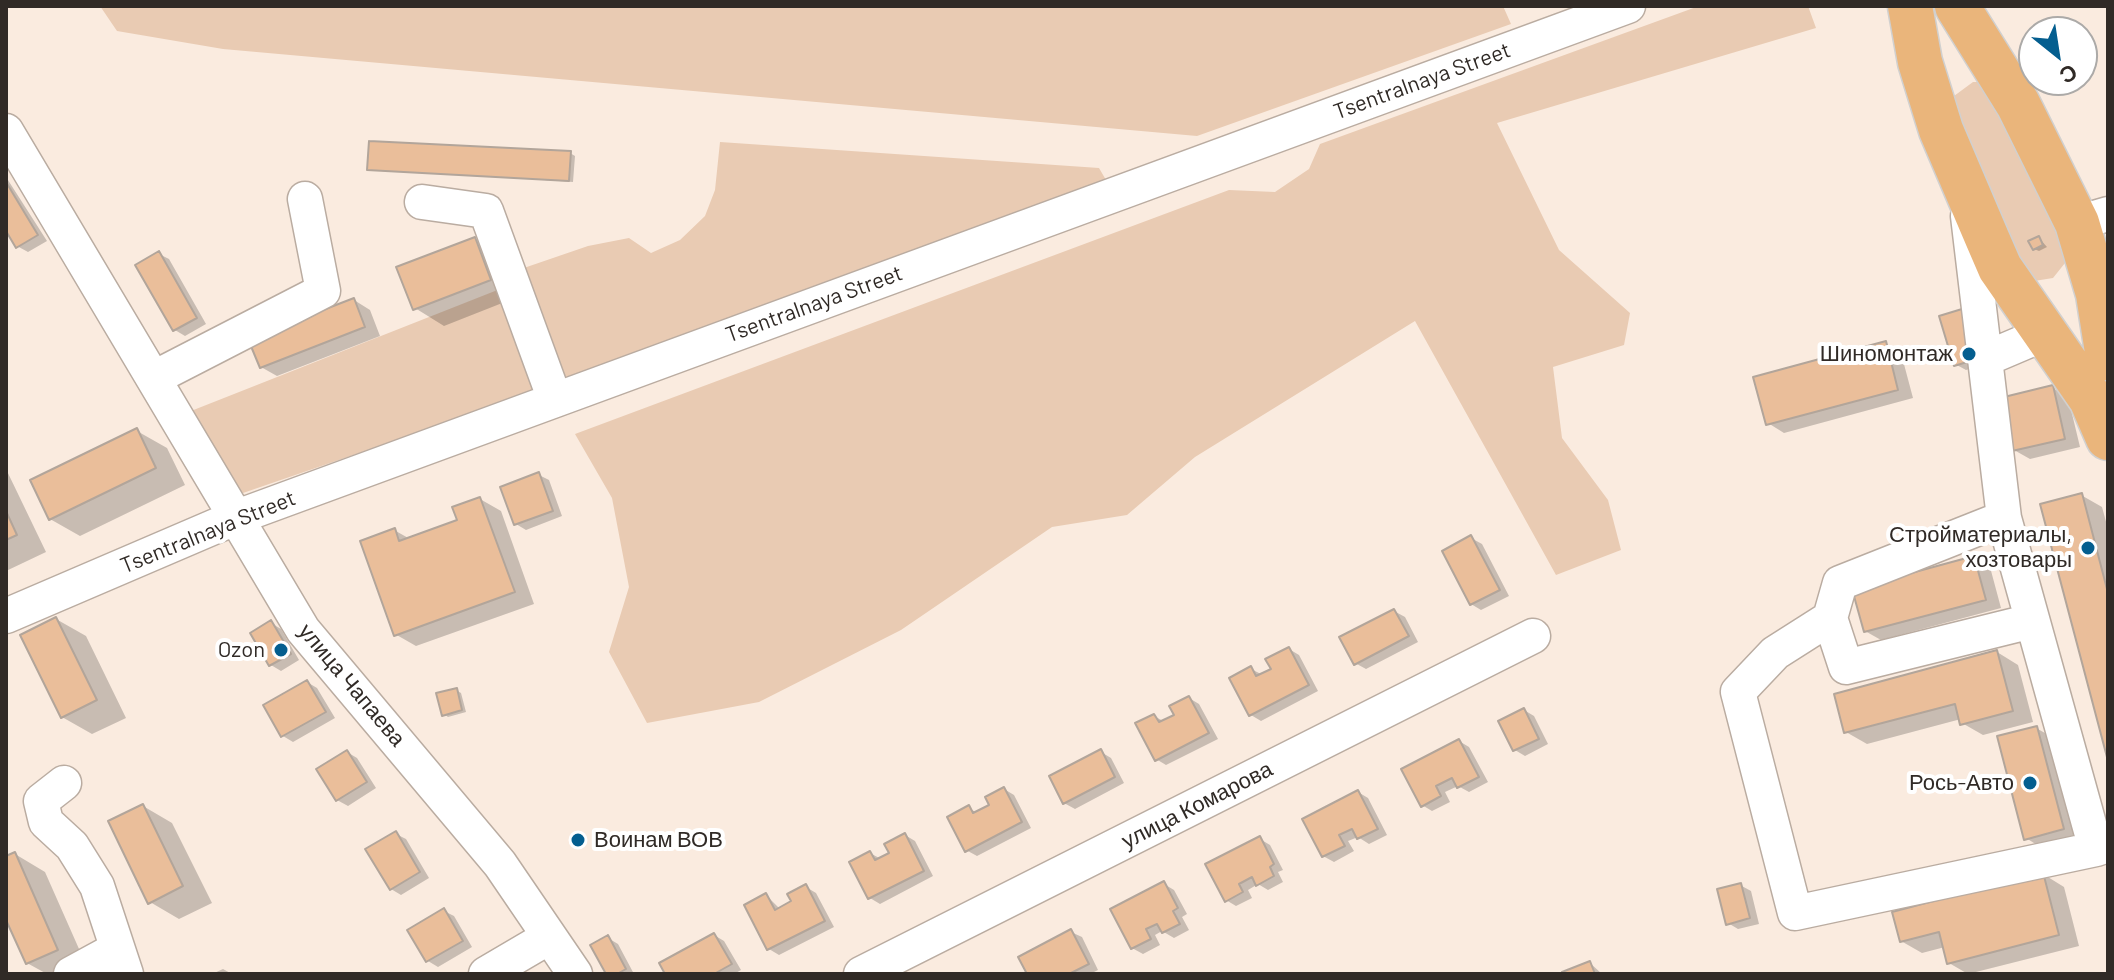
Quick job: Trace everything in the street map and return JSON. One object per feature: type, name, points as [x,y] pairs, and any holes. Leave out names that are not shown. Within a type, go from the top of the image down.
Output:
[{"type":"main road","points":[[1910,6],[1920,62],[1941,130],[2000,268],[2091,399],[2108,438]]},
{"type":"main road","points":[[1957,6],[2093,219],[2098,294],[2108,358]]},
{"type":"street","name":"Tsentralnaya Street","points":[[6,616],[237,517],[1628,6]]},
{"type":"street","name":"улица Чапаева","points":[[6,131],[303,630],[500,864],[575,974]]},
{"type":"street","points":[[1830,618],[1775,653],[1738,692],[1795,913],[2102,847],[2032,621],[2004,518],[1964,184]]},
{"type":"street","points":[[154,378],[323,291],[305,199]]},
{"type":"street","points":[[422,202],[486,211],[555,400]]},
{"type":"street","points":[[1985,359],[2046,333]]},
{"type":"street","points":[[2004,518],[1840,583],[1830,618],[1846,667],[2032,621]]},
{"type":"street","name":"улица Комарова","points":[[861,974],[1533,636]]},
{"type":"street","points":[[64,783],[41,801],[46,822],[72,846],[97,886],[121,962],[71,974]]},
{"type":"street","points":[[486,974],[549,937]]},
{"type":"shaded area","points":[[100,6],[1503,6],[1511,24],[1197,136],[223,49],[117,31]]},
{"type":"shaded area","points":[[1699,6],[1808,6],[1816,28],[1497,123],[1559,250],[1630,313],[1624,345],[1553,367],[1562,438],[1608,500],[1621,550],[1556,575],[1415,321],[1195,457],[1127,515],[1052,527],[901,630],[759,702],[647,723],[609,652],[629,587],[612,498],[575,434],[1229,190],[1275,192],[1309,169],[1320,144]]},
{"type":"shaded area","points":[[1973,82],[1986,82],[1998,89],[2069,258],[2053,278],[2028,282],[1952,110],[1954,96]]},
{"type":"shaded area","points":[[720,142],[1099,168],[1106,180],[1084,194],[564,383],[518,270],[588,246],[629,238],[651,253],[680,240],[705,216],[715,190]]},
{"type":"shaded area","points":[[500,289],[539,391],[243,493],[231,483],[191,411]]},
{"type":"building","points":[[369,141],[571,151],[569,181],[367,170]]},
{"type":"building","points":[[6,182],[38,235],[16,248],[6,231]]},
{"type":"building","points":[[2039,236],[2043,245],[2033,250],[2028,241]]},
{"type":"building","points":[[475,237],[491,280],[413,310],[396,267]]},
{"type":"building","points":[[159,251],[197,318],[173,331],[135,265]]},
{"type":"building","points":[[354,298],[365,327],[260,368],[248,339]]},
{"type":"building","points":[[1962,309],[1977,359],[1954,366],[1939,316]]},
{"type":"building","points":[[1886,341],[1898,390],[1766,425],[1753,377]]},
{"type":"building","points":[[2053,385],[2065,439],[2012,451],[2004,397]]},
{"type":"building","points":[[137,428],[156,468],[49,520],[30,480]]},
{"type":"building","points":[[539,472],[553,511],[514,525],[500,487]]},
{"type":"building","points":[[2082,493],[2108,593],[2108,761],[2040,504]]},
{"type":"building","points":[[480,497],[515,592],[394,636],[360,541],[395,528],[399,541],[457,520],[452,507]]},
{"type":"building","points":[[6,511],[17,535],[6,540]]},
{"type":"building","points":[[1471,535],[1500,590],[1470,605],[1442,551]]},
{"type":"building","points":[[1974,556],[1986,600],[1864,632],[1852,589]]},
{"type":"building","points":[[1394,609],[1409,636],[1354,665],[1339,637]]},
{"type":"building","points":[[56,617],[97,700],[61,718],[20,635]]},
{"type":"building","points":[[271,620],[291,654],[269,666],[250,633]]},
{"type":"building","points":[[1289,647],[1309,685],[1249,716],[1229,678],[1251,666],[1256,676],[1271,669],[1265,659]]},
{"type":"building","points":[[1997,650],[2013,711],[1960,725],[1955,704],[1844,733],[1834,694]]},
{"type":"building","points":[[307,680],[326,712],[281,737],[263,705]]},
{"type":"building","points":[[457,688],[462,710],[442,716],[436,693]]},
{"type":"building","points":[[1189,696],[1209,733],[1155,761],[1135,723],[1154,714],[1159,722],[1174,715],[1169,706]]},
{"type":"building","points":[[1524,708],[1539,739],[1513,751],[1498,721]]},
{"type":"building","name":"Рось-Авто","points":[[2037,726],[2064,829],[2024,840],[1997,736]]},
{"type":"building","points":[[1459,739],[1479,777],[1457,788],[1452,778],[1436,786],[1441,796],[1421,807],[1401,769]]},
{"type":"building","points":[[1101,749],[1115,777],[1063,804],[1049,776]]},
{"type":"building","points":[[347,750],[367,782],[336,801],[316,769]]},
{"type":"building","points":[[1004,787],[1022,822],[965,852],[947,817],[969,805],[973,813],[989,805],[985,797]]},
{"type":"building","points":[[1358,790],[1378,829],[1357,839],[1352,829],[1339,835],[1345,846],[1322,857],[1302,819]]},
{"type":"building","points":[[143,804],[183,886],[148,904],[108,821]]},
{"type":"building","points":[[396,831],[420,872],[390,890],[365,849]]},
{"type":"building","points":[[905,833],[924,871],[868,899],[849,862],[870,851],[875,860],[889,853],[884,844]]},
{"type":"building","points":[[1260,836],[1274,864],[1270,867],[1274,876],[1256,886],[1252,877],[1239,884],[1243,892],[1225,902],[1205,864]]},
{"type":"building","points":[[15,852],[58,950],[26,964],[6,920],[6,856]]},
{"type":"building","points":[[2043,872],[2059,935],[1947,964],[1939,932],[1900,942],[1892,912]]},
{"type":"building","points":[[1164,881],[1178,908],[1173,911],[1180,924],[1162,933],[1157,924],[1146,929],[1151,939],[1131,949],[1110,909]]},
{"type":"building","points":[[1741,883],[1750,918],[1726,925],[1717,889]]},
{"type":"building","points":[[806,884],[825,921],[767,950],[744,905],[766,893],[775,910],[791,901],[787,894]]},
{"type":"building","points":[[444,908],[463,941],[426,962],[407,930]]},
{"type":"building","points":[[1071,929],[1089,964],[1069,974],[1027,974],[1018,957]]},
{"type":"building","points":[[714,933],[732,964],[714,974],[665,974],[659,963]]},
{"type":"building","points":[[608,935],[626,969],[617,974],[606,974],[590,945]]},
{"type":"building","points":[[1590,961],[1595,974],[1562,972]]},
{"type":"place","name":"Шиномонтаж","points":[[1969,354]]},
{"type":"place","name":"Стройматериалы, хозтовары","points":[[2088,548]]},
{"type":"place","name":"Ozon","points":[[281,650]]},
{"type":"place","name":"Рось-Авто","points":[[2030,783]]},
{"type":"place","name":"Воинам ВОВ","points":[[578,840]]}]
